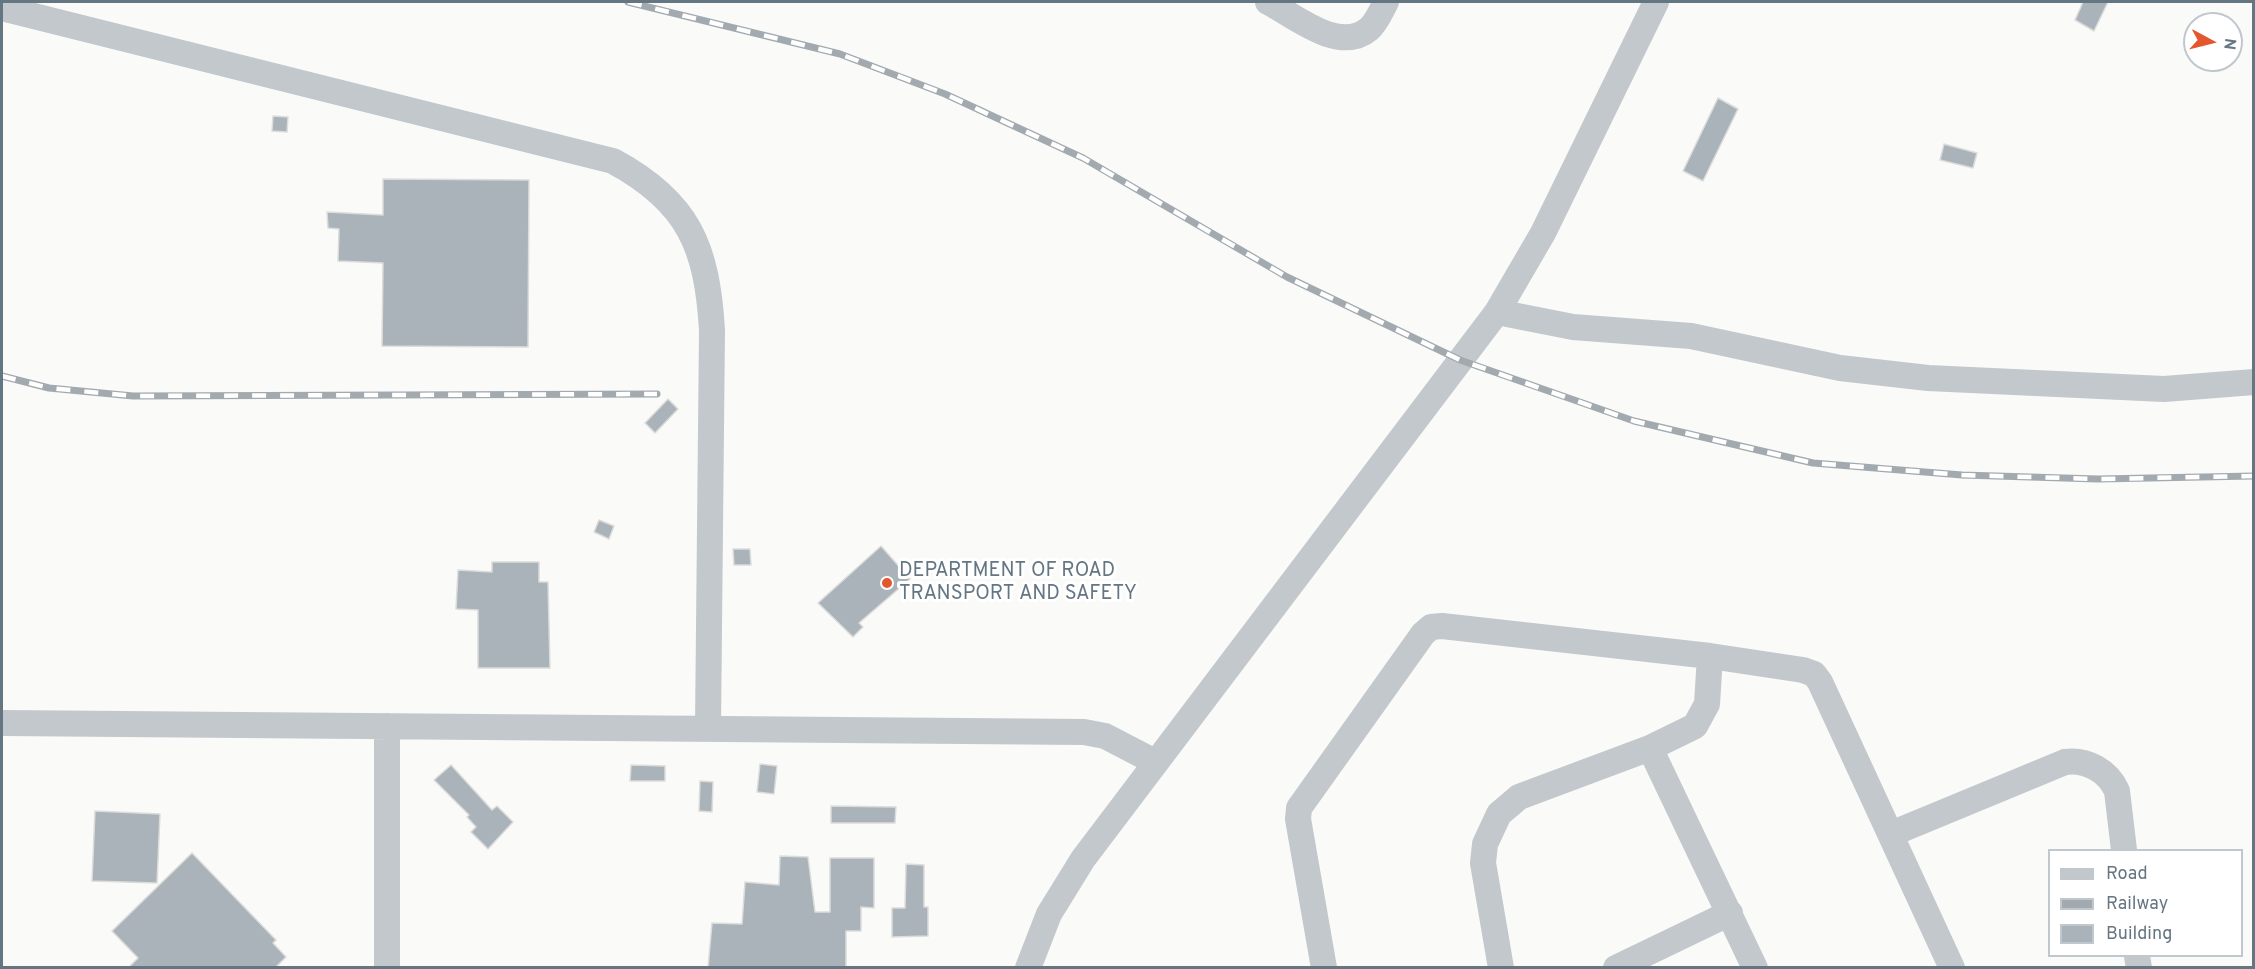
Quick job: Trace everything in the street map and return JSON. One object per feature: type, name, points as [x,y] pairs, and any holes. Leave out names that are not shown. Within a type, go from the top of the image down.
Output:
[{"type":"street","points":[[1268,2],[1327,34],[1343,38],[1353,37],[1370,28],[1386,2]]},
{"type":"street","points":[[1028,968],[1059,897],[1155,762],[1497,312],[1544,233],[1656,2]]},
{"type":"street","points":[[2,8],[613,161],[652,185],[668,201],[686,224],[702,256],[709,290],[712,342],[708,727]]},
{"type":"street","points":[[1497,312],[1573,327],[1691,336],[1840,368],[1928,378],[2164,389],[2253,382]]},
{"type":"street","points":[[1324,968],[1298,812],[1427,630],[1442,626],[1710,656],[1803,670],[1817,677],[1952,968]]},
{"type":"street","points":[[1501,968],[1483,862],[1485,844],[1499,814],[1519,797],[1650,748],[1686,732],[1700,720],[1707,704],[1710,656]]},
{"type":"street","points":[[2,723],[708,727],[1084,732],[1105,736],[1155,762]]},
{"type":"street","points":[[387,726],[387,968]]},
{"type":"street","points":[[1650,748],[1755,968]]},
{"type":"street","points":[[1891,834],[2066,762],[2080,761],[2099,769],[2114,783],[2124,849]]},
{"type":"street","points":[[1616,968],[1730,913]]},
{"type":"building","points":[[2083,2],[2108,2],[2094,31],[2075,20]]},
{"type":"building","points":[[1718,98],[1738,109],[1703,181],[1683,171]]},
{"type":"building","points":[[273,116],[288,117],[287,132],[272,131]]},
{"type":"building","points":[[1944,144],[1977,153],[1973,168],[1940,160]]},
{"type":"building","points":[[383,179],[529,180],[528,347],[382,346],[383,263],[338,261],[339,229],[328,228],[327,212],[383,215]]},
{"type":"building","points":[[668,399],[678,409],[655,433],[645,423]]},
{"type":"building","points":[[599,520],[614,526],[609,539],[594,532]]},
{"type":"building","points":[[881,546],[910,579],[859,623],[863,627],[853,637],[818,603]]},
{"type":"building","points":[[733,549],[750,549],[751,565],[734,565]]},
{"type":"building","points":[[492,562],[539,562],[539,582],[548,582],[550,668],[478,668],[478,610],[456,609],[458,570],[492,572]]},
{"type":"building","points":[[760,764],[777,766],[774,794],[757,792]]},
{"type":"building","points":[[451,765],[492,810],[497,806],[513,822],[488,849],[471,832],[476,827],[467,817],[469,815],[434,780]]},
{"type":"building","points":[[631,765],[665,766],[665,781],[630,781]]},
{"type":"building","points":[[700,781],[713,782],[712,812],[699,811]]},
{"type":"building","points":[[831,806],[896,807],[895,823],[831,823]]},
{"type":"building","points":[[95,811],[160,814],[157,883],[92,881]]},
{"type":"building","points":[[192,853],[276,940],[273,943],[286,957],[275,968],[128,968],[138,958],[112,931]]},
{"type":"building","points":[[780,856],[808,857],[815,912],[830,912],[830,858],[874,858],[874,908],[861,907],[861,931],[846,931],[846,968],[708,968],[712,923],[742,924],[745,882],[779,885]]},
{"type":"building","points":[[906,864],[924,865],[924,907],[928,907],[928,936],[892,937],[892,908],[905,908]]},
{"type":"railway","points":[[628,2],[840,54],[945,94],[1083,158],[1287,277],[1460,360],[1634,421],[1813,463],[1962,475],[2098,479],[2254,476]]},
{"type":"railway","points":[[2,376],[49,388],[133,396],[657,394]]},
{"type":"place","name":"DEPARTMENT OF ROAD TRANSPORT AND SAFETY","points":[[887,583]]}]
